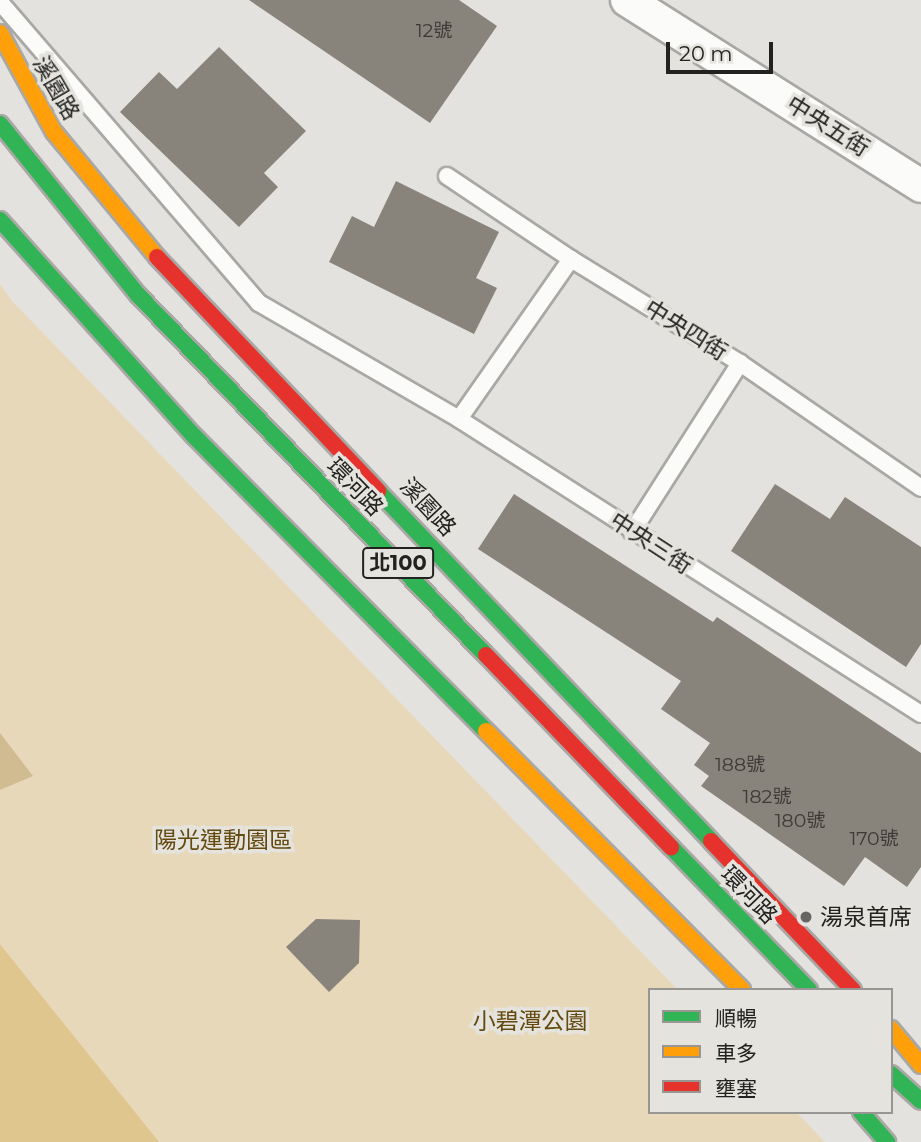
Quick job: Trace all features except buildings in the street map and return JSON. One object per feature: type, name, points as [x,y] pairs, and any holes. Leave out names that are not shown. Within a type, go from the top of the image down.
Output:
[{"type":"main road","name":"溪園路","points":[[0,33],[54,132],[160,261],[851,988]]},
{"type":"main road","name":"環河路","points":[[0,124],[18,150],[139,296],[807,988]]},
{"type":"main road","name":"北100","points":[[0,220],[14,239],[194,436],[740,988]]},
{"type":"main road","points":[[893,1031],[921,1065]]},
{"type":"main road","points":[[893,1076],[921,1101]]},
{"type":"main road","points":[[863,1114],[887,1142]]},
{"type":"street","name":"中央五街","points":[[627,0],[921,186]]},
{"type":"lane","name":"中央三街","points":[[0,2],[259,303],[459,419],[632,532],[921,714]]},
{"type":"lane","name":"中央四街","points":[[447,176],[571,259],[740,363],[921,488]]},
{"type":"lane","points":[[459,419],[513,346],[571,259]]},
{"type":"lane","points":[[632,532],[740,363]]},
{"type":"green space","name":"陽光運動園區","points":[[0,284],[12,301],[676,988],[648,988],[648,1114],[798,1114],[825,1142],[0,1142]]},
{"type":"shaded area","points":[[0,733],[33,776],[0,790]]},
{"type":"shaded area","points":[[0,944],[3,948],[159,1142],[0,1142]]},
{"type":"traffic: fast","points":[[0,124],[139,296],[486,655]]},
{"type":"traffic: fast","points":[[0,220],[194,436],[486,731]]},
{"type":"traffic: fast","points":[[378,491],[711,841]]},
{"type":"traffic: fast","points":[[671,847],[807,988]]},
{"type":"traffic: fast","points":[[893,1076],[921,1101]]},
{"type":"traffic: fast","points":[[863,1114],[887,1142]]},
{"type":"traffic: slow","points":[[0,33],[54,132],[157,257]]},
{"type":"traffic: slow","points":[[486,731],[740,988]]},
{"type":"traffic: slow","points":[[893,1031],[921,1065]]},
{"type":"traffic: jam","points":[[157,257],[378,491]]},
{"type":"traffic: jam","points":[[486,655],[671,847]]},
{"type":"traffic: jam","points":[[711,841],[851,988]]},
{"type":"place","name":"湯泉首席","points":[[806,917]]},
{"type":"park label","name":"小碧潭公園","points":[[530,1021]]}]
